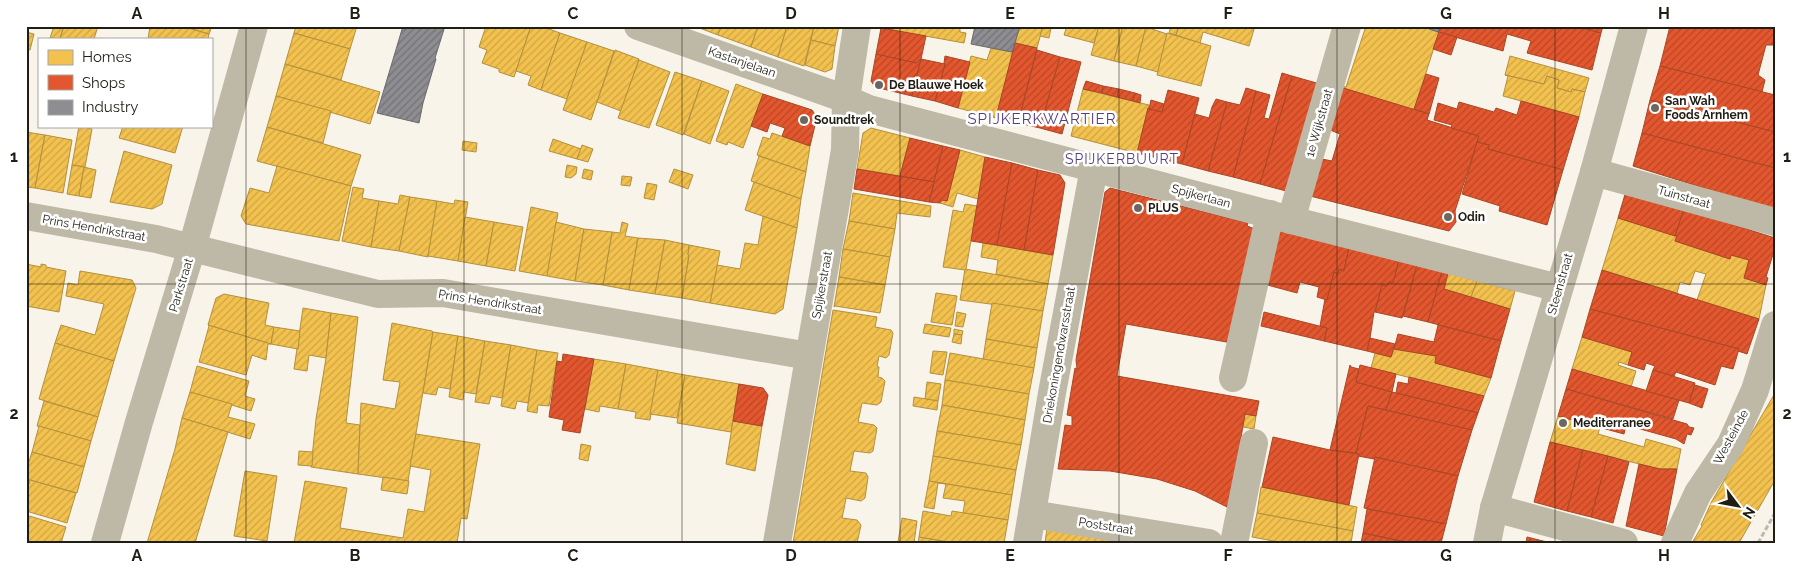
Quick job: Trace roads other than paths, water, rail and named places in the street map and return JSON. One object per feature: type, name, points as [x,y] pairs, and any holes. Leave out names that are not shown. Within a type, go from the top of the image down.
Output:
[{"type":"street","name":"Parkstraat","points":[[105,543],[139,422],[192,248],[254,26]]},
{"type":"street","name":"Kastanjelaan","points":[[638,26],[846,99]]},
{"type":"street","name":"Spijkerstraat","points":[[777,543],[845,150],[846,99],[857,26]]},
{"type":"street","name":"1e Wijkstraat","points":[[1233,378],[1280,217],[1347,26]]},
{"type":"street","name":"Steenstraat","points":[[1487,543],[1494,508],[1594,172],[1634,26]]},
{"type":"street","name":"Spijkerlaan","points":[[846,99],[869,109],[1558,288]]},
{"type":"street","name":"Driekoningendwarsstraat","points":[[1027,543],[1062,337],[1094,168]]},
{"type":"street","name":"Tuinstraat","points":[[1594,172],[1775,222]]},
{"type":"street","name":"Prins Hendrikstraat","points":[[26,216],[156,239],[378,294],[443,293],[809,356]]},
{"type":"street","name":"Westeinde","points":[[1675,543],[1698,493],[1731,444],[1756,390],[1775,326]]},
{"type":"street","points":[[1234,543],[1254,443]]},
{"type":"street","points":[[1494,508],[1624,543]]},
{"type":"street","name":"Poststraat","points":[[1032,514],[1209,543]]},
{"type":"place","name":"De Blauwe Hoek","points":[[879,85]]},
{"type":"place","name":"San Wah Foods Arnhem","points":[[1655,108]]},
{"type":"place","name":"Soundtrek","points":[[804,120]]},
{"type":"place","name":"PLUS","points":[[1138,208]]},
{"type":"place","name":"Odin","points":[[1448,217]]},
{"type":"place","name":"Mediterranee","points":[[1563,423]]},
{"type":"district","name":"SPIJKERKWARTIER","points":[[1042,119]]},
{"type":"district","name":"SPIJKERBUURT","points":[[1122,159]]}]
